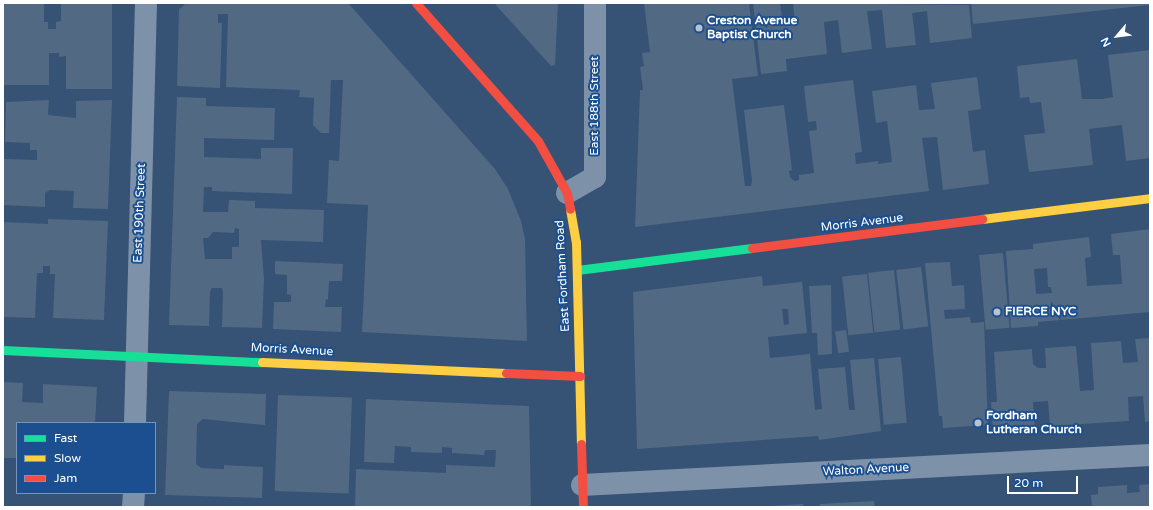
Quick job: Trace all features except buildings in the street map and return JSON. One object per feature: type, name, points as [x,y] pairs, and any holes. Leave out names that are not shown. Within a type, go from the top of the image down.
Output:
[{"type":"street","name":"East 190th Street","points":[[135,422],[146,3]]},
{"type":"street","name":"East Fordham Road","points":[[416,3],[538,141],[567,193],[576,242],[583,507]]},
{"type":"street","name":"East 188th Street","points":[[567,193],[595,177],[595,3]]},
{"type":"street","name":"Morris Avenue","points":[[577,270],[1150,198]]},
{"type":"street","name":"Morris Avenue","points":[[3,350],[580,376]]},
{"type":"street","name":"Walton Avenue","points":[[582,486],[1150,455]]},
{"type":"street","points":[[134,494],[134,507]]},
{"type":"traffic: fast","points":[[577,270],[752,248]]},
{"type":"traffic: fast","points":[[3,350],[262,362]]},
{"type":"traffic: slow","points":[[982,219],[1150,198]]},
{"type":"traffic: slow","points":[[570,209],[576,242],[581,444]]},
{"type":"traffic: slow","points":[[262,362],[506,373]]},
{"type":"traffic: jam","points":[[416,3],[538,141],[567,193],[570,209]]},
{"type":"traffic: jam","points":[[752,248],[982,219]]},
{"type":"traffic: jam","points":[[506,373],[580,376]]},
{"type":"traffic: jam","points":[[581,444],[583,507]]},
{"type":"place","name":"Creston Avenue Baptist Church","points":[[699,28]]},
{"type":"place","name":"FIERCE NYC","points":[[997,312]]},
{"type":"place","name":"Fordham Lutheran Church","points":[[978,423]]}]
